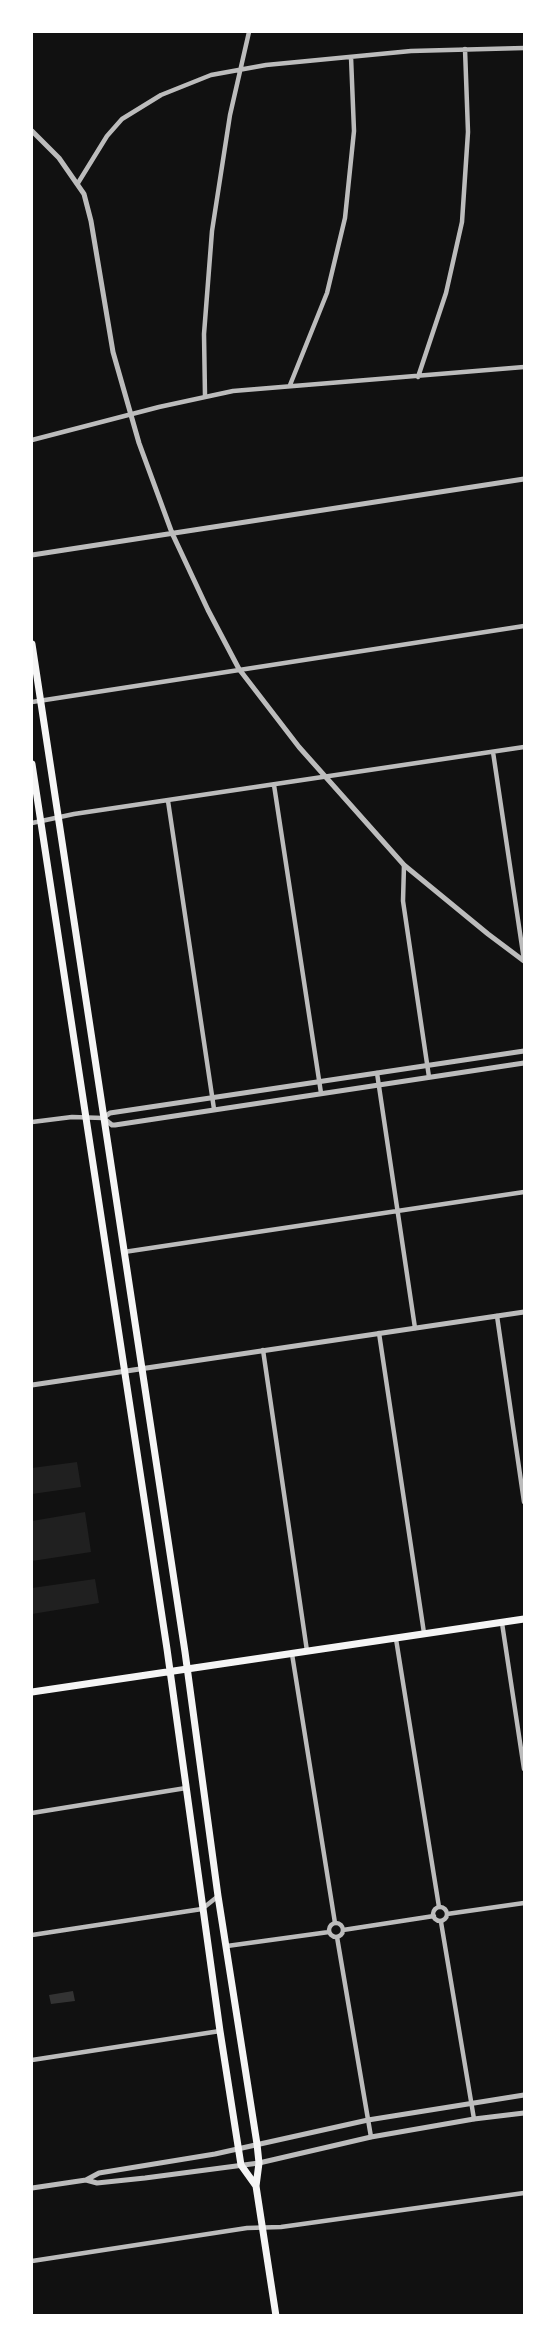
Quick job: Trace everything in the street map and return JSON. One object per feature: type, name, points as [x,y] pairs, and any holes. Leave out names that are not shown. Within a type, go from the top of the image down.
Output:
[{"type":"main road","points":[[32,644],[36,701],[58,817],[257,2144],[259,2163],[256,2186],[276,2315]]},
{"type":"main road","points":[[32,764],[36,821],[125,1371],[220,2031],[242,2165],[256,2186]]},
{"type":"main road","points":[[32,1692],[524,1619]]},
{"type":"street","points":[[205,396],[204,346],[210,253],[223,157],[249,32]]},
{"type":"street","points":[[78,183],[107,136],[130,113],[160,95],[195,81],[240,69],[351,57],[411,51],[524,48]]},
{"type":"street","points":[[418,377],[446,293],[462,222],[468,132],[465,49]]},
{"type":"street","points":[[290,385],[327,293],[349,195],[354,122],[351,57]]},
{"type":"street","points":[[32,131],[60,158],[78,183],[90,213],[107,324],[130,414],[173,533],[208,610],[239,669],[272,715],[325,778],[404,865],[524,960]]},
{"type":"street","points":[[32,440],[205,396],[290,385],[418,377],[524,366]]},
{"type":"street","points":[[32,555],[524,479]]},
{"type":"street","points":[[36,701],[524,626]]},
{"type":"street","points":[[36,821],[524,747]]},
{"type":"street","points":[[493,752],[524,960]]},
{"type":"street","points":[[274,785],[321,1093]]},
{"type":"street","points":[[168,801],[214,1109]]},
{"type":"street","points":[[404,865],[403,901],[429,1077]]},
{"type":"street","points":[[103,1118],[110,1112],[524,1051]]},
{"type":"street","points":[[32,1122],[85,1117],[103,1118],[112,1125],[524,1063]]},
{"type":"street","points":[[377,1073],[415,1328]]},
{"type":"street","points":[[124,1252],[524,1192]]},
{"type":"street","points":[[32,1385],[524,1312]]},
{"type":"street","points":[[496,1316],[524,1502]]},
{"type":"street","points":[[379,1333],[424,1633]]},
{"type":"street","points":[[263,1350],[307,1651]]},
{"type":"street","points":[[502,1623],[524,1769]]},
{"type":"street","points":[[396,1637],[439,1908]]},
{"type":"street","points":[[292,1653],[335,1923]]},
{"type":"street","points":[[32,1813],[186,1788]]},
{"type":"street","points":[[32,1935],[202,1909],[218,1896]]},
{"type":"street","points":[[447,1914],[524,1903]]},
{"type":"street","points":[[439,1908],[446,1910],[447,1914]]},
{"type":"street","points":[[434,1916],[435,1910],[439,1908]]},
{"type":"street","points":[[441,1922],[447,1914]]},
{"type":"street","points":[[337,1937],[343,1930],[434,1916],[441,1922],[474,2119]]},
{"type":"street","points":[[335,1923],[340,1924],[343,1930]]},
{"type":"street","points":[[329,1931],[335,1923]]},
{"type":"street","points":[[226,1946],[329,1931]]},
{"type":"street","points":[[329,1931],[337,1937]]},
{"type":"street","points":[[337,1937],[371,2137]]},
{"type":"street","points":[[32,2060],[220,2031]]},
{"type":"street","points":[[32,2188],[86,2180],[99,2173],[239,2148],[368,2120],[524,2095]]},
{"type":"street","points":[[86,2180],[97,2183],[259,2163],[371,2137],[524,2113]]},
{"type":"street","points":[[32,2261],[247,2228],[335,2219],[524,2193]]},
{"type":"shaded area","points":[[77,1462],[81,1487],[32,1494],[32,1468]]},
{"type":"shaded area","points":[[85,1512],[91,1552],[32,1561],[32,1521]]},
{"type":"shaded area","points":[[95,1579],[99,1603],[32,1614],[32,1588]]},
{"type":"shaded area","points":[[73,1991],[75,2001],[51,2004],[49,1995]]}]
